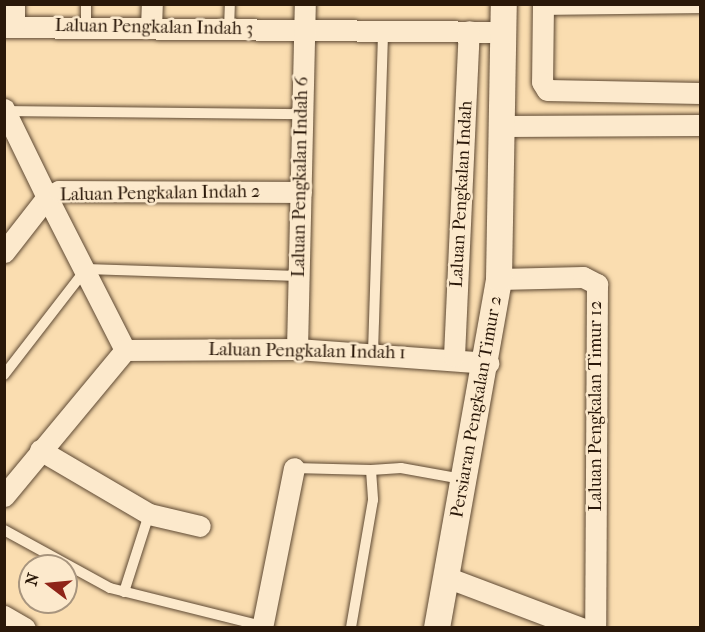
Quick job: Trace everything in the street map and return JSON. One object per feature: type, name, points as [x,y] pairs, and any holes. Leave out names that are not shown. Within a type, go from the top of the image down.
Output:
[{"type":"street","points":[[9,27],[14,4]]},
{"type":"street","points":[[151,28],[152,4]]},
{"type":"street","name":"Laluan Pengkalan Indah 6","points":[[297,349],[305,4]]},
{"type":"street","name":"Persiaran Pengkalan Timur 2","points":[[437,627],[488,363],[499,279],[504,126],[504,4]]},
{"type":"street","points":[[543,7],[542,82],[547,90],[700,93]]},
{"type":"street","name":"Laluan Pengkalan Indah 3","points":[[9,27],[504,32]]},
{"type":"street","name":"Laluan Pengkalan Indah","points":[[454,356],[469,32]]},
{"type":"street","points":[[4,252],[47,197],[5,110]]},
{"type":"street","points":[[504,126],[700,125]]},
{"type":"street","name":"Laluan Pengkalan Indah 2","points":[[125,350],[47,197],[58,191],[301,192]]},
{"type":"street","name":"Laluan Pengkalan Timur 12","points":[[499,279],[583,277],[597,284],[595,627]]},
{"type":"street","name":"Laluan Pengkalan Indah 1","points":[[125,350],[297,349],[454,356],[488,363]]},
{"type":"street","points":[[4,496],[125,350]]},
{"type":"street","points":[[40,450],[149,514],[200,526]]},
{"type":"street","points":[[262,627],[294,468]]},
{"type":"street","points":[[446,577],[581,627]]},
{"type":"street","points":[[4,616],[26,627]]},
{"type":"lane","points":[[86,4],[86,28]]},
{"type":"lane","points":[[229,29],[230,4]]},
{"type":"lane","points":[[543,7],[700,8]]},
{"type":"lane","points":[[372,353],[383,31]]},
{"type":"lane","points":[[5,110],[302,114]]},
{"type":"lane","points":[[4,375],[86,270],[298,276]]},
{"type":"lane","points":[[294,468],[371,470],[401,468],[464,480]]},
{"type":"lane","points":[[351,627],[373,500],[371,470]]},
{"type":"lane","points":[[124,592],[149,514]]},
{"type":"lane","points":[[4,530],[124,592],[262,627]]}]
